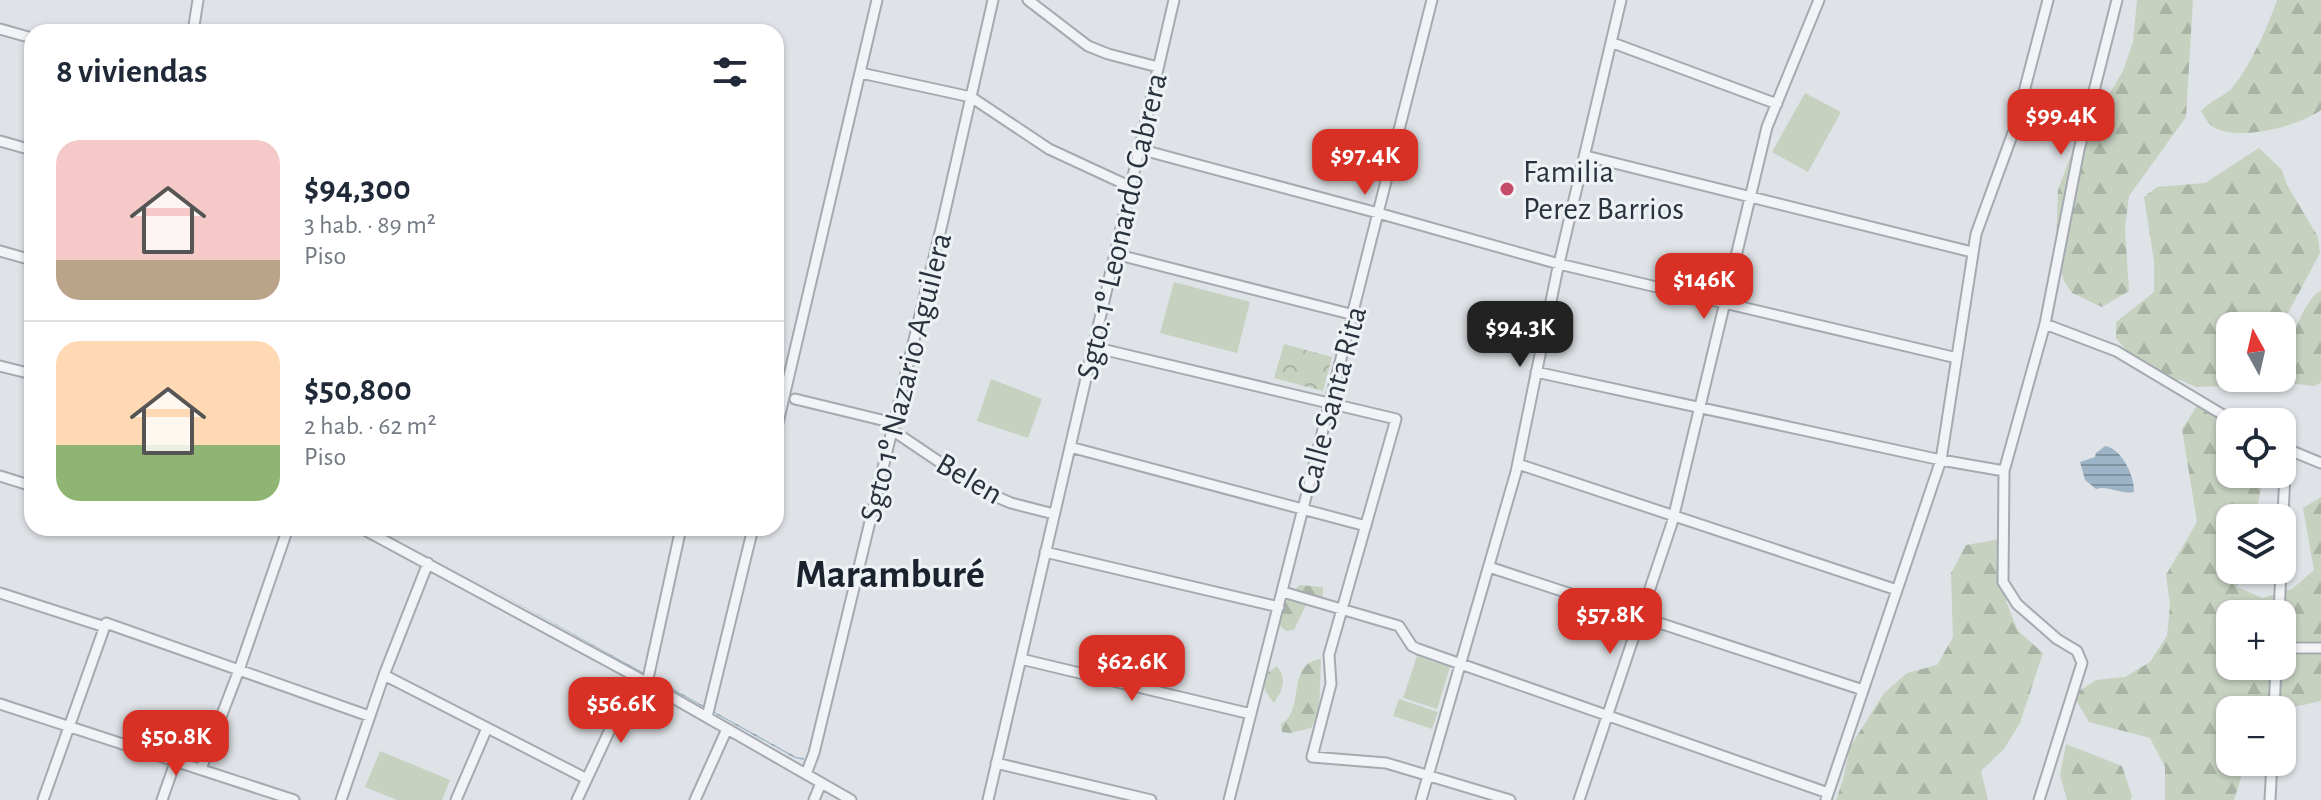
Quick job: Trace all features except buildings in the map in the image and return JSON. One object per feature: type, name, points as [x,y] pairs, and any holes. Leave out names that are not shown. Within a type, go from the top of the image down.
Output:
[{"type":"street","points":[[194,24],[198,0]]},
{"type":"street","points":[[784,397],[877,0]]},
{"type":"street","name":"Sgto 1º Nazario Aguilera","points":[[806,774],[814,753],[993,0]]},
{"type":"street","points":[[1028,0],[1088,46],[1158,67]]},
{"type":"street","name":"Sgto. 1º Leonardo Cabrera","points":[[988,800],[1174,0]]},
{"type":"street","name":"Calle Santa Rita","points":[[1229,800],[1432,0]]},
{"type":"street","points":[[1421,800],[1518,464],[1559,264],[1621,0]]},
{"type":"street","points":[[1579,800],[1674,516],[1767,127],[1819,0]]},
{"type":"street","points":[[1283,592],[1399,626],[1412,646],[1827,796],[1941,460],[1976,234],[2014,130],[2048,0]]},
{"type":"street","points":[[2039,800],[2082,663],[2077,651],[2057,639],[2017,604],[2003,582],[2004,471],[2045,324],[2079,150],[2117,0]]},
{"type":"street","points":[[0,29],[24,36]]},
{"type":"street","points":[[1613,43],[1777,104]]},
{"type":"street","points":[[861,73],[971,97],[1049,149],[1131,187]]},
{"type":"street","points":[[0,141],[24,148]]},
{"type":"street","points":[[1139,149],[1559,264],[1957,358]]},
{"type":"street","points":[[1586,156],[1972,252]]},
{"type":"street","points":[[0,251],[24,258]]},
{"type":"street","points":[[1115,254],[1354,315]]},
{"type":"street","points":[[2045,324],[2116,351],[2216,411]]},
{"type":"street","points":[[1093,347],[1396,419],[1329,655],[1331,684],[1312,757],[1386,763],[1510,800]]},
{"type":"street","points":[[0,366],[24,372]]},
{"type":"street","points":[[1536,372],[2004,471]]},
{"type":"street","points":[[795,399],[893,426]]},
{"type":"street","name":"Belen","points":[[893,426],[981,490],[1011,503],[1054,514]]},
{"type":"street","points":[[1069,450],[1366,526]]},
{"type":"street","points":[[2296,453],[2321,463]]},
{"type":"street","points":[[1518,464],[1897,590]]},
{"type":"street","points":[[0,476],[24,484]]},
{"type":"street","points":[[201,769],[285,536]]},
{"type":"street","points":[[376,536],[635,676],[851,800]]},
{"type":"street","points":[[647,683],[679,536]]},
{"type":"street","points":[[707,717],[751,536]]},
{"type":"street","points":[[1045,552],[1279,607]]},
{"type":"street","points":[[341,800],[384,675],[428,563]]},
{"type":"street","points":[[1489,567],[1863,690]]},
{"type":"street","points":[[0,593],[105,627]]},
{"type":"street","points":[[43,800],[106,623],[369,716]]},
{"type":"street","points":[[2296,648],[2321,648]]},
{"type":"street","points":[[1021,659],[1251,714]]},
{"type":"street","points":[[384,675],[587,779]]},
{"type":"street","points":[[577,800],[635,676]]},
{"type":"street","points":[[0,704],[176,760],[272,796],[294,800]]},
{"type":"street","points":[[456,800],[487,728]]},
{"type":"street","points":[[695,800],[727,729]]},
{"type":"street","points":[[162,800],[176,760]]},
{"type":"street","points":[[996,763],[1151,800]]},
{"type":"street","points":[[2270,800],[2271,776]]},
{"type":"street","points":[[814,800],[821,783]]},
{"type":"green space","points":[[2137,0],[2193,0],[2186,117],[2129,196],[2125,229],[2129,291],[2102,307],[2072,293],[2064,281],[2056,252],[2058,190],[2069,160],[2123,71],[2133,42]]},
{"type":"green space","points":[[2277,0],[2321,0],[2321,110],[2283,127],[2252,133],[2223,131],[2212,126],[2201,111],[2238,81]]},
{"type":"green space","points":[[1805,93],[1841,112],[1808,172],[1772,152]]},
{"type":"green space","points":[[2259,148],[2282,170],[2287,185],[2318,237],[2320,253],[2288,312],[2216,312],[2216,386],[2196,387],[2181,380],[2171,381],[2126,350],[2116,338],[2116,322],[2154,292],[2154,261],[2144,197],[2157,187],[2205,183]]},
{"type":"green space","points":[[1174,282],[1250,302],[1237,353],[1160,333]]},
{"type":"green space","points":[[2321,290],[2321,382],[2315,386],[2296,384],[2296,330],[2313,297]]},
{"type":"green space","points":[[1284,344],[1332,357],[1323,391],[1274,378]]},
{"type":"green space","points":[[991,379],[1042,399],[1028,438],[977,421]]},
{"type":"green space","points":[[2199,403],[2216,413],[2216,488],[2261,488],[2258,504],[2216,504],[2216,584],[2238,584],[2237,587],[2263,598],[2292,589],[2314,570],[2303,508],[2321,497],[2321,701],[2296,706],[2296,696],[2216,696],[2216,776],[2242,776],[2234,800],[2165,800],[2165,767],[2150,738],[2089,722],[2073,695],[2096,680],[2125,677],[2150,662],[2167,636],[2170,605],[2166,575],[2197,522],[2182,429]]},
{"type":"green space","points":[[2000,539],[2008,568],[2006,601],[2018,631],[2043,653],[2020,723],[2004,749],[1981,771],[1988,800],[1836,800],[1850,747],[1884,693],[1907,673],[1937,665],[1953,637],[1951,573],[1966,545]]},
{"type":"green space","points":[[1299,585],[1323,587],[1323,599],[1306,605],[1294,630],[1286,631],[1278,624],[1279,611]]},
{"type":"green space","points":[[1417,656],[1450,667],[1437,709],[1403,698]]},
{"type":"green space","points":[[1321,659],[1319,714],[1311,728],[1282,732],[1281,724],[1293,709],[1303,669],[1310,662]]},
{"type":"green space","points":[[1277,666],[1283,684],[1274,703],[1265,691],[1263,676]]},
{"type":"green space","points":[[1399,699],[1438,712],[1432,729],[1393,716]]},
{"type":"green space","points":[[2066,744],[2122,766],[2131,800],[2067,800],[2060,775]]},
{"type":"green space","points":[[380,751],[450,780],[442,800],[397,800],[365,787]]},
{"type":"water","points":[[2105,446],[2116,452],[2126,464],[2134,492],[2096,489],[2085,480],[2080,462],[2095,457]]},
{"type":"water","points":[[436,558],[796,757],[804,758],[804,760],[795,758]]},
{"type":"place","name":"Familia Perez Barrios","points":[[1507,189]]},
{"type":"district","name":"Maramburé","points":[[890,573]]}]
